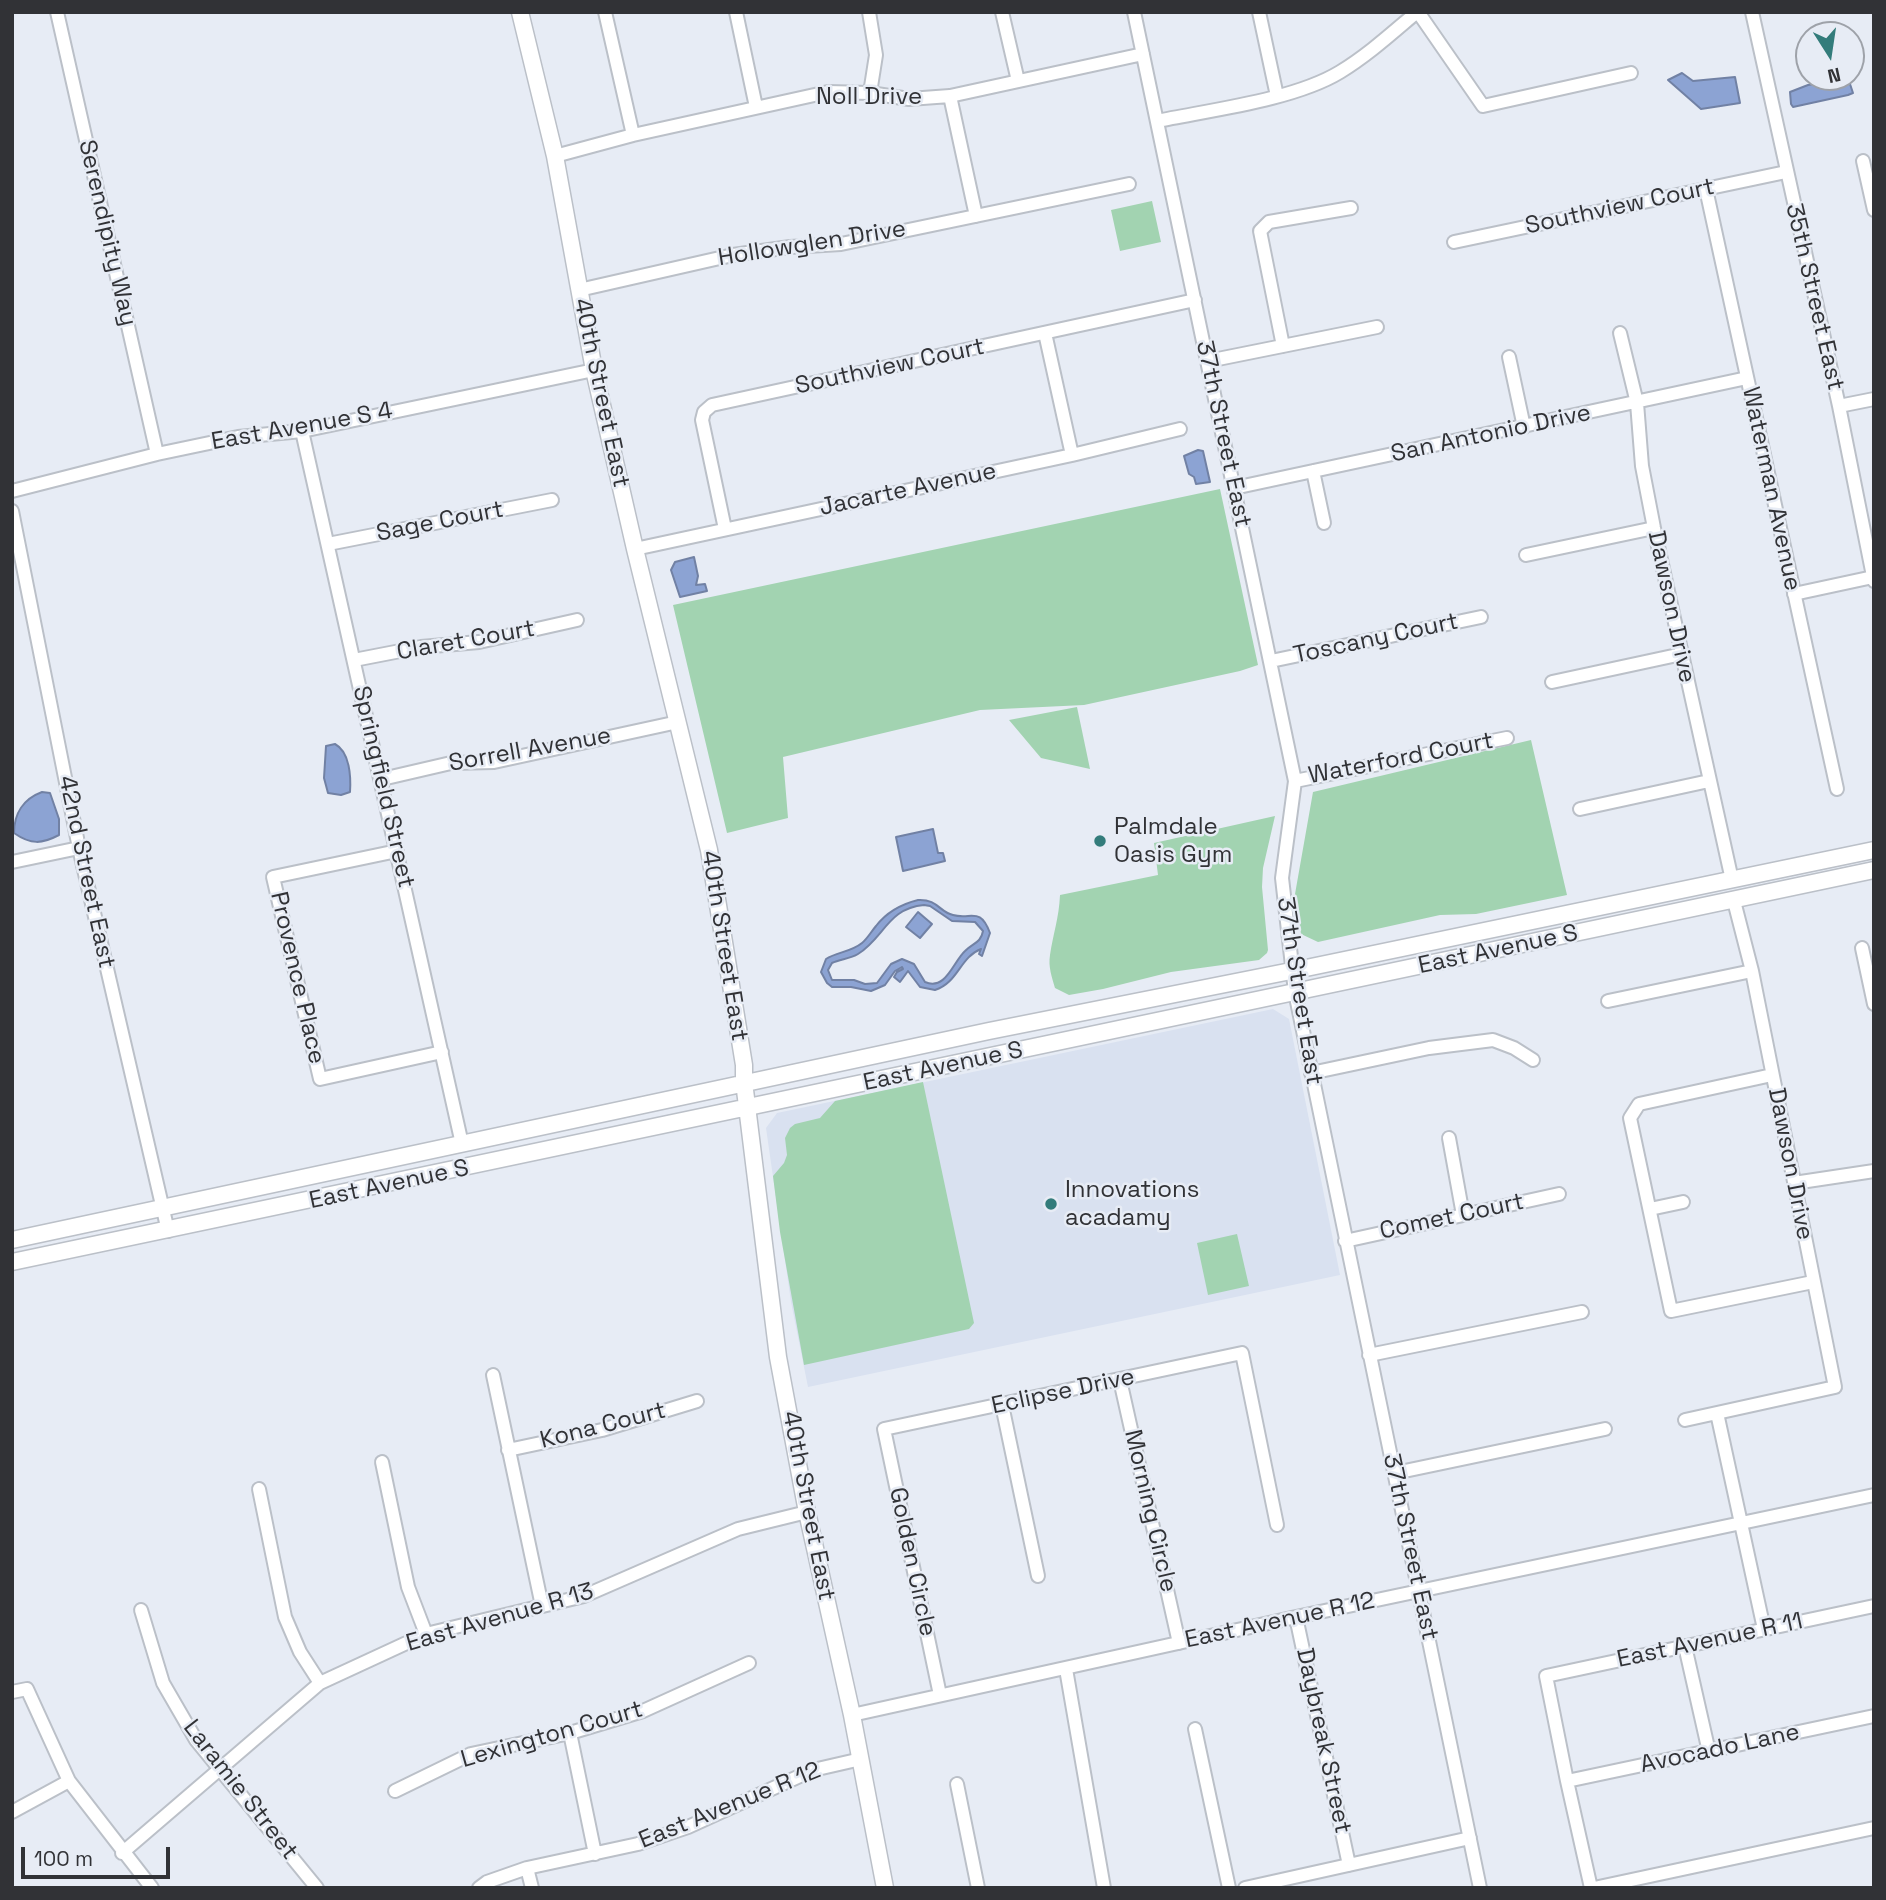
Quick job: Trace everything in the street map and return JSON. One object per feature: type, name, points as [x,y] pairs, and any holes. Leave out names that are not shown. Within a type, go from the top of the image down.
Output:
[{"type":"main road","name":"40th Street East","points":[[520,12],[555,156],[594,370],[716,887],[744,1065],[778,1357],[807,1512],[852,1715],[886,1888]]},
{"type":"main road","name":"East Avenue S","points":[[12,1240],[744,1083],[1874,850]]},
{"type":"main road","name":"East Avenue S","points":[[12,1262],[992,1058],[1874,870]]},
{"type":"street","name":"Serendipity Way","points":[[57,12],[157,454]]},
{"type":"street","points":[[605,12],[633,135]]},
{"type":"street","points":[[736,12],[757,107]]},
{"type":"street","points":[[869,12],[876,55],[870,93]]},
{"type":"street","points":[[1002,12],[1018,81]]},
{"type":"street","name":"37th Street East","points":[[1134,12],[1296,780],[1282,878],[1295,992],[1480,1888]]},
{"type":"street","points":[[1259,12],[1277,96]]},
{"type":"street","points":[[1157,121],[1302,89],[1338,73],[1418,12],[1483,106],[1632,73]]},
{"type":"street","name":"35th Street East","points":[[1752,12],[1839,406],[1873,579]]},
{"type":"street","name":"Noll Drive","points":[[555,156],[633,135],[828,92],[870,93],[909,99],[950,96],[1143,54]]},
{"type":"street","points":[[950,96],[976,216]]},
{"type":"street","points":[[1863,161],[1874,210]]},
{"type":"street","name":"Southview Court","points":[[1454,242],[1786,172]]},
{"type":"street","name":"Hollowglen Drive","points":[[579,290],[733,255],[790,247],[841,244],[1129,184]]},
{"type":"street","name":"Waterman Avenue","points":[[1706,189],[1837,789]]},
{"type":"street","points":[[1283,346],[1259,231],[1269,222],[1351,208]]},
{"type":"street","name":"Southview Court","points":[[726,529],[702,420],[704,412],[712,405],[1195,300]]},
{"type":"street","points":[[1208,361],[1377,327]]},
{"type":"street","points":[[1045,333],[1072,455]]},
{"type":"street","name":"Dawson Drive","points":[[1620,333],[1637,403],[1642,466],[1654,528],[1732,880]]},
{"type":"street","points":[[1509,357],[1524,426]]},
{"type":"street","name":"East Avenue S 4","points":[[12,491],[157,454],[238,437],[302,431],[594,370]]},
{"type":"street","name":"San Antonio Drive","points":[[1234,488],[1747,379]]},
{"type":"street","points":[[1839,406],[1874,399]]},
{"type":"street","name":"Jacarte Avenue","points":[[635,549],[1072,455],[1180,429]]},
{"type":"street","name":"Springfield Street","points":[[302,431],[462,1144]]},
{"type":"street","points":[[1313,471],[1324,523]]},
{"type":"street","name":"Sage Court","points":[[328,544],[552,500]]},
{"type":"street","name":"42nd Street East","points":[[12,511],[79,848],[168,1231]]},
{"type":"street","points":[[1526,555],[1654,528]]},
{"type":"street","points":[[1794,594],[1873,579]]},
{"type":"street","name":"Toscany Court","points":[[1270,661],[1482,617]]},
{"type":"street","name":"Claret Court","points":[[354,660],[421,647],[479,642],[577,620]]},
{"type":"street","points":[[1552,682],[1682,654]]},
{"type":"street","name":"Sorrell Avenue","points":[[382,779],[450,763],[494,762],[678,722]]},
{"type":"street","name":"Waterford Court","points":[[1296,780],[1507,738]]},
{"type":"street","points":[[1580,809],[1709,782]]},
{"type":"street","points":[[12,862],[79,848]]},
{"type":"street","name":"Provence Place","points":[[397,851],[274,877],[320,1079],[442,1052]]},
{"type":"street","name":"Dawson Drive","points":[[1717,1413],[1835,1387],[1752,971],[1734,901]]},
{"type":"street","points":[[1862,948],[1874,1004]]},
{"type":"street","points":[[1608,1001],[1752,971]]},
{"type":"street","points":[[1311,1073],[1429,1048],[1493,1040],[1514,1048],[1533,1060]]},
{"type":"street","points":[[1772,1075],[1640,1104],[1630,1118],[1671,1311],[1813,1282]]},
{"type":"street","points":[[1449,1138],[1463,1215]]},
{"type":"street","points":[[1794,1183],[1874,1171]]},
{"type":"street","name":"Comet Court","points":[[1345,1241],[1559,1194]]},
{"type":"street","points":[[1650,1209],[1683,1202]]},
{"type":"street","points":[[1368,1355],[1583,1312]]},
{"type":"street","name":"Eclipse Drive","points":[[884,1429],[1242,1353],[1277,1525]]},
{"type":"street","points":[[493,1375],[542,1606]]},
{"type":"street","name":"Morning Circle","points":[[1120,1380],[1179,1643]]},
{"type":"street","name":"Kona Court","points":[[508,1450],[602,1430],[697,1401]]},
{"type":"street","points":[[1002,1405],[1038,1576]]},
{"type":"street","points":[[1685,1420],[1717,1413],[1764,1629]]},
{"type":"street","name":"Golden Circle","points":[[884,1429],[940,1695]]},
{"type":"street","points":[[1395,1473],[1605,1429]]},
{"type":"street","points":[[382,1462],[408,1587],[426,1634]]},
{"type":"street","points":[[260,1489],[285,1617],[300,1653],[320,1684]]},
{"type":"street","name":"East Avenue R 12","points":[[852,1715],[1296,1617],[1874,1495]]},
{"type":"street","name":"East Avenue R 13","points":[[122,1853],[320,1684],[426,1634],[584,1595],[738,1529],[807,1512]]},
{"type":"street","name":"East Avenue R 11","points":[[1567,1781],[1546,1676],[1874,1606]]},
{"type":"street","name":"Laramie Street","points":[[141,1610],[163,1682],[196,1740],[317,1888]]},
{"type":"street","name":"Daybreak Street","points":[[1296,1617],[1349,1865]]},
{"type":"street","points":[[1685,1646],[1709,1752]]},
{"type":"street","name":"Lexington Court","points":[[394,1791],[471,1754],[570,1733],[643,1711],[749,1663]]},
{"type":"street","points":[[1066,1669],[1104,1888]]},
{"type":"street","points":[[12,1692],[27,1689],[69,1780],[122,1853],[152,1888]]},
{"type":"street","name":"Avocado Lane","points":[[1567,1781],[1874,1716]]},
{"type":"street","points":[[1195,1729],[1229,1888]]},
{"type":"street","points":[[570,1733],[595,1854]]},
{"type":"street","name":"East Avenue R 12","points":[[479,1888],[487,1882],[527,1868],[638,1844],[688,1828],[813,1770],[861,1759]]},
{"type":"street","points":[[12,1812],[69,1780]]},
{"type":"street","points":[[1567,1781],[1593,1888],[1874,1828]]},
{"type":"street","points":[[957,1784],[978,1888]]},
{"type":"street","points":[[1245,1888],[1469,1838]]},
{"type":"street","points":[[527,1868],[532,1888]]},
{"type":"shaded area","name":"Innovations acadamy","points":[[1273,1009],[1289,1019],[1340,1275],[808,1387],[791,1302],[766,1128],[777,1113]]},
{"type":"green space","points":[[1152,201],[1161,242],[1120,251],[1111,210]]},
{"type":"green space","points":[[1220,489],[1258,665],[1084,705],[980,710],[783,757],[788,818],[727,833],[673,605]]},
{"type":"green space","points":[[1077,707],[1090,769],[1041,758],[1009,720]]},
{"type":"green space","points":[[1531,740],[1567,895],[1476,914],[1440,915],[1318,942],[1301,934],[1295,894],[1313,792]]},
{"type":"green space","points":[[1275,816],[1263,868],[1262,887],[1268,950],[1259,960],[1171,972],[1069,995],[1055,988],[1050,959],[1060,895],[1158,875],[1154,843]]},
{"type":"green space","points":[[923,1082],[974,1323],[969,1329],[804,1365],[780,1232],[773,1176],[787,1155],[785,1138],[795,1124],[820,1118],[835,1101]]},
{"type":"green space","points":[[1237,1234],[1249,1286],[1208,1295],[1197,1243]]},
{"type":"water","points":[[1682,73],[1693,81],[1735,77],[1740,103],[1701,109],[1668,80]]},
{"type":"water","points":[[1795,90],[1853,93],[1793,107],[1790,92]]},
{"type":"water","points":[[1198,450],[1203,451],[1210,482],[1196,484],[1194,477],[1189,474],[1184,456]]},
{"type":"water","points":[[694,557],[698,576],[696,585],[705,584],[707,591],[680,597],[671,570],[675,562]]},
{"type":"water","points":[[335,744],[344,753],[350,772],[350,792],[341,795],[328,793],[324,778],[326,746]]},
{"type":"water","points":[[42,792],[50,793],[59,819],[59,835],[42,841],[26,840],[14,833],[16,820],[25,803]]},
{"type":"water","points":[[933,829],[938,853],[943,853],[945,861],[903,871],[896,837]]},
{"type":"water","points":[[925,900],[948,913],[983,919],[990,933],[982,956],[979,954],[981,949],[974,953],[949,982],[935,990],[920,987],[908,971],[900,982],[894,977],[902,967],[895,971],[885,985],[871,991],[832,987],[827,983],[821,972],[826,959],[858,946],[885,917],[912,902]],"holes":[[[930,906],[952,921],[975,922],[983,931],[979,940],[965,951],[944,979],[932,984],[925,982],[914,964],[902,959],[891,964],[877,983],[832,980],[828,970],[832,963],[858,954],[902,912],[912,907]]]},
{"type":"water","points":[[918,912],[932,924],[920,938],[906,927]]},
{"type":"place","name":"Palmdale Oasis Gym","points":[[1100,841]]},
{"type":"place","name":"Innovations acadamy","points":[[1051,1204]]}]
